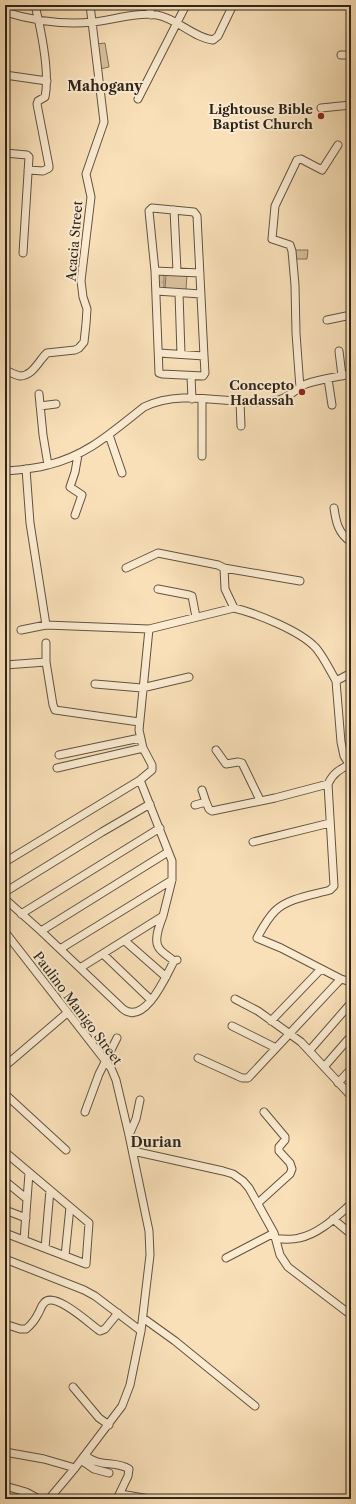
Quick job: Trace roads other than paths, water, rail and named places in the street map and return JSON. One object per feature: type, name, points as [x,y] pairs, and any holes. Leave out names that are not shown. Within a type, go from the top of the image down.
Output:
[{"type":"street","points":[[28,170],[43,171],[49,168],[37,104],[38,101],[45,97],[47,81],[39,21],[35,5]]},
{"type":"street","name":"Acacia Street","points":[[5,370],[19,376],[26,375],[33,370],[47,353],[75,350],[84,342],[87,309],[83,297],[81,281],[91,197],[86,174],[104,122],[90,5]]},
{"type":"street","points":[[149,5],[151,15]]},
{"type":"street","points":[[138,99],[178,24],[186,5]]},
{"type":"street","points":[[5,12],[39,21],[72,23],[151,15],[163,17],[204,38],[213,40],[218,36],[233,5]]},
{"type":"street","points":[[341,55],[351,55]]},
{"type":"street","points":[[5,75],[47,81]]},
{"type":"street","points":[[321,108],[351,105]]},
{"type":"street","points":[[300,388],[292,251],[290,245],[272,239],[274,211],[297,160],[301,159],[322,170],[338,145]]},
{"type":"street","points":[[5,153],[27,155],[29,159],[23,253]]},
{"type":"street","points":[[150,209],[194,212],[197,216],[204,375],[191,376],[160,374],[156,271],[150,209]]},
{"type":"street","points":[[174,210],[177,271]]},
{"type":"street","points":[[156,271],[200,273]]},
{"type":"street","points":[[156,291],[201,294]]},
{"type":"street","points":[[179,293],[181,354]]},
{"type":"street","points":[[327,320],[351,315]]},
{"type":"street","points":[[339,351],[342,376]]},
{"type":"street","points":[[159,353],[204,356]]},
{"type":"street","points":[[5,471],[48,465],[78,455],[92,448],[144,407],[154,403],[168,400],[192,399],[240,402],[282,400],[307,384],[351,374]]},
{"type":"street","points":[[191,376],[192,399]]},
{"type":"street","points":[[328,379],[332,405]]},
{"type":"street","points":[[39,394],[48,465]]},
{"type":"street","points":[[202,399],[202,456]]},
{"type":"street","points":[[240,402],[241,426]]},
{"type":"street","points":[[40,406],[56,404]]},
{"type":"street","points":[[109,435],[122,474]]},
{"type":"street","points":[[75,515],[82,495],[70,487],[75,472],[78,455]]},
{"type":"street","points":[[26,469],[30,523],[46,625]]},
{"type":"street","points":[[334,508],[339,529],[345,538],[351,542]]},
{"type":"street","points":[[126,568],[160,553],[224,568],[300,581]]},
{"type":"street","points":[[224,568],[225,589],[234,608]]},
{"type":"street","points":[[158,589],[192,596],[196,617]]},
{"type":"street","points":[[21,630],[46,625],[149,629],[234,608],[283,626],[308,640],[316,648],[336,681],[341,742],[344,756],[350,764],[336,771],[332,775],[328,784],[334,880],[332,888],[290,902],[281,907],[271,916],[257,938],[341,979],[351,982]]},
{"type":"street","points":[[5,862],[140,780],[152,769],[140,738],[139,722],[149,629]]},
{"type":"street","points":[[46,643],[46,662],[55,710],[139,722]]},
{"type":"street","points":[[5,666],[46,662]]},
{"type":"street","points":[[336,681],[351,673]]},
{"type":"street","points":[[96,684],[142,688],[189,677]]},
{"type":"street","points":[[59,755],[140,738]]},
{"type":"street","points":[[57,768],[143,748]]},
{"type":"street","points":[[216,750],[226,764],[238,762],[242,763],[260,800]]},
{"type":"street","points":[[5,899],[41,930],[123,1008],[134,1013],[151,1000],[161,988],[176,961],[159,948],[157,943],[159,928],[172,880],[172,861],[140,780]]},
{"type":"street","points":[[202,790],[209,809],[212,811],[260,800],[276,798],[328,784]]},
{"type":"street","points":[[195,805],[206,802]]},
{"type":"street","points":[[5,892],[150,804]]},
{"type":"street","points":[[253,842],[330,822]]},
{"type":"street","points":[[21,914],[160,828]]},
{"type":"street","points":[[41,930],[168,852]]},
{"type":"street","points":[[60,949],[172,880]]},
{"type":"street","points":[[80,968],[163,916]]},
{"type":"street","name":"Paulino Manigo Street","points":[[5,932],[111,1068],[116,1080],[133,1151],[149,1231],[150,1255],[142,1331],[130,1385],[122,1406],[109,1425],[48,1499]]},
{"type":"street","points":[[125,941],[166,977]]},
{"type":"street","points":[[103,954],[151,1000]]},
{"type":"street","points":[[271,1021],[321,969]]},
{"type":"street","points":[[198,1058],[246,1079],[341,979]]},
{"type":"street","points":[[235,999],[258,1011],[310,1050],[351,1096]]},
{"type":"street","points":[[310,1050],[351,1003]]},
{"type":"street","points":[[5,1066],[68,1013]]},
{"type":"street","points":[[232,1026],[276,1048]]},
{"type":"street","points":[[324,1067],[351,1036]]},
{"type":"street","points":[[85,1112],[99,1074],[117,1038]]},
{"type":"street","points":[[338,1083],[351,1069]]},
{"type":"street","points":[[5,1094],[66,1150]]},
{"type":"street","points":[[129,1135],[136,1119],[140,1100]]},
{"type":"street","points":[[258,1203],[290,1174],[292,1169],[290,1164],[279,1151],[279,1146],[285,1140],[285,1137],[264,1112]]},
{"type":"street","points":[[133,1151],[223,1171],[233,1174],[243,1181],[258,1203],[275,1236],[280,1255],[288,1268],[351,1315]]},
{"type":"street","points":[[5,1152],[89,1223],[86,1264],[5,1233]]},
{"type":"street","points":[[24,1240],[29,1173]]},
{"type":"street","points":[[5,1180],[27,1199]]},
{"type":"street","points":[[45,1248],[50,1190]]},
{"type":"street","points":[[226,1258],[275,1236],[294,1239],[307,1236],[333,1219],[351,1204]]},
{"type":"street","points":[[65,1256],[70,1207]]},
{"type":"street","points":[[5,1210],[26,1218]]},
{"type":"street","points":[[333,1219],[351,1234]]},
{"type":"street","points":[[5,1259],[84,1290],[95,1296],[142,1331]]},
{"type":"street","points":[[5,1324],[20,1329],[26,1329],[36,1317],[44,1302],[49,1300],[58,1302],[72,1309],[100,1330],[105,1329],[118,1313]]},
{"type":"street","points":[[143,1318],[181,1346],[255,1406]]},
{"type":"street","points":[[73,1387],[99,1418],[109,1425]]},
{"type":"street","points":[[5,1452],[38,1458],[75,1468]]},
{"type":"street","points":[[83,1458],[94,1469],[109,1473]]},
{"type":"street","points":[[83,1458],[93,1462],[121,1466],[129,1469],[128,1476],[118,1496],[150,1499]]},
{"type":"street","points":[[5,1486],[26,1492],[39,1499]]},
{"type":"place","name":"Lightouse Bible Baptist Church","points":[[321,116]]},
{"type":"place","name":"Concepto Hadassah","points":[[302,392]]},
{"type":"district","name":"Mahogany","points":[[105,86]]},
{"type":"district","name":"Durian","points":[[156,1142]]}]
